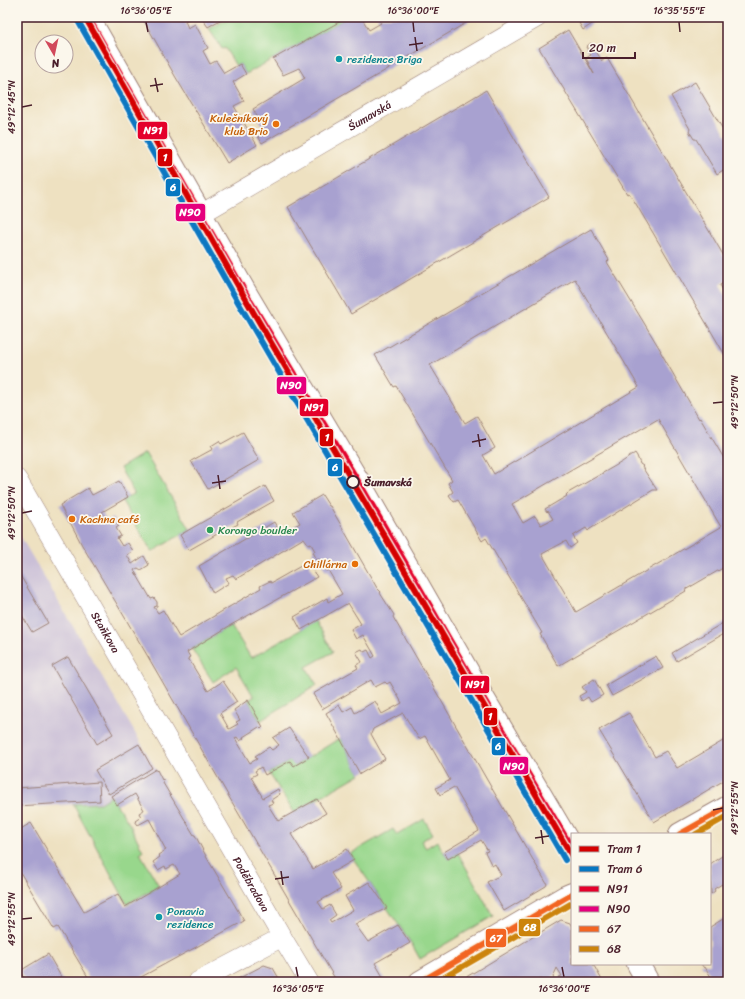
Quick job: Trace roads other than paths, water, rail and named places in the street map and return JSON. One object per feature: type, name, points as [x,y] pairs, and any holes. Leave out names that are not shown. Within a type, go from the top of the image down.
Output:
[{"type":"street","points":[[88,17],[201,214],[571,846]]},
{"type":"street","name":"Šumavská","points":[[201,214],[530,19]]},
{"type":"street","name":"Staňkova","points":[[17,479],[195,786]]},
{"type":"street","name":"Poděbradova","points":[[195,786],[309,982]]},
{"type":"street","points":[[682,833],[728,807]]},
{"type":"street","points":[[420,982],[571,894]]},
{"type":"street","points":[[197,982],[282,937]]},
{"type":"street","points":[[639,965],[648,982]]},
{"type":"tram line","name":"1","points":[[85,17],[245,298],[571,854]]},
{"type":"tram line","name":"6","points":[[78,21],[238,302],[565,860]]},
{"type":"place","name":"rezidence Briga","points":[[339,59]]},
{"type":"place","name":"Kulečníkový klub Brio","points":[[276,124]]},
{"type":"place","name":"Šumavská","points":[[353,482]]},
{"type":"place","name":"Kachna café","points":[[72,519]]},
{"type":"place","name":"Korongo boulder","points":[[210,530]]},
{"type":"place","name":"Chillárna","points":[[355,564]]},
{"type":"place","name":"Ponavia rezidence","points":[[159,917]]}]
